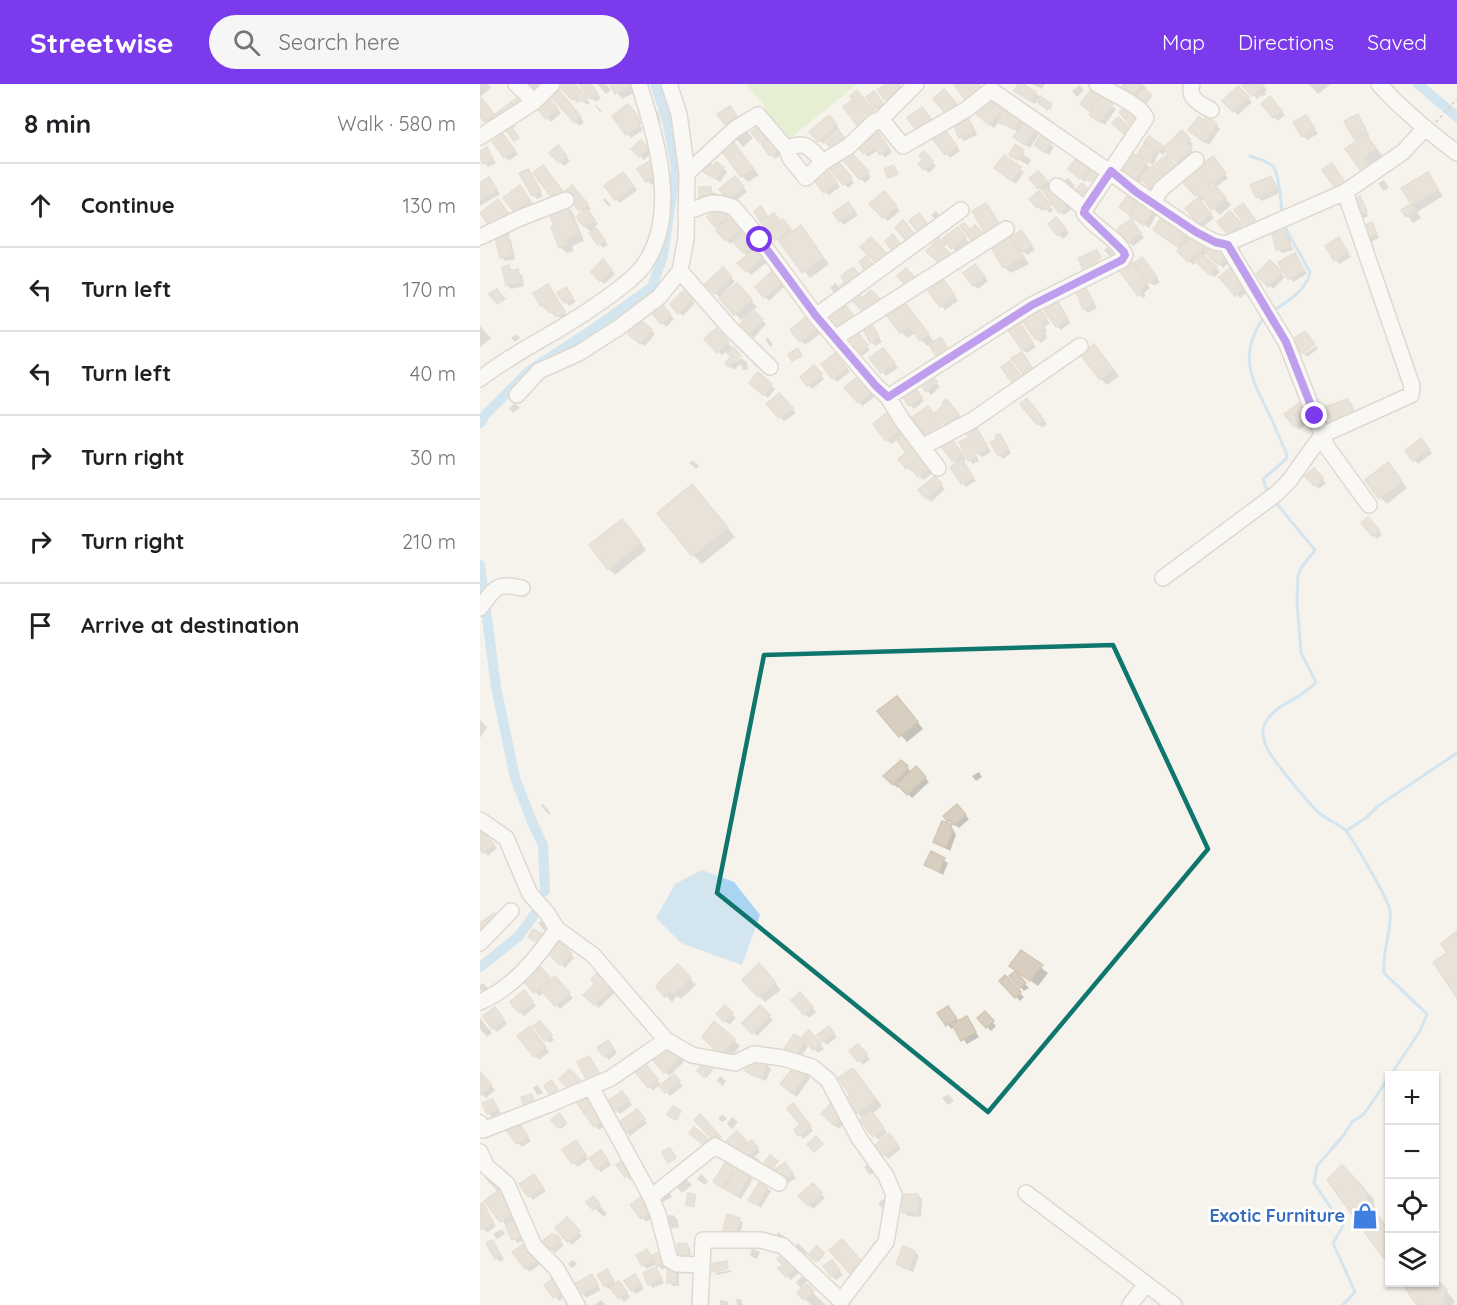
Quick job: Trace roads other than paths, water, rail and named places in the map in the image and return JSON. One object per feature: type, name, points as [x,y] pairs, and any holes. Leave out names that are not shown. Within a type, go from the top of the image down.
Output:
[{"type":"street","points":[[516,84],[534,102]]},
{"type":"street","points":[[480,137],[534,102],[552,84]]},
{"type":"street","points":[[480,379],[563,327],[614,291],[644,266],[657,242],[663,212],[661,169],[639,84]]},
{"type":"street","points":[[517,395],[539,371],[579,353],[618,328],[659,297],[680,271],[686,238],[687,173],[679,114],[669,84]]},
{"type":"street","points":[[687,173],[735,129],[758,115],[787,149],[790,158],[806,178],[823,162],[849,146],[874,122],[881,119],[916,84]]},
{"type":"street","points":[[888,397],[1032,305],[1122,260],[1124,252],[1084,213],[1146,118],[1142,111],[1134,105],[1097,84]]},
{"type":"street","points":[[1192,84],[1190,91],[1192,97],[1211,110]]},
{"type":"street","points":[[1379,84],[1426,130],[1457,153]]},
{"type":"street","points":[[881,119],[903,146],[967,109],[991,90],[1111,171],[1153,203],[1215,242],[1226,244],[1345,192],[1403,152],[1426,130]]},
{"type":"street","points":[[787,149],[796,144],[806,145],[823,162]]},
{"type":"street","points":[[1153,203],[1161,189],[1196,160]]},
{"type":"street","points":[[1057,186],[1085,209]]},
{"type":"street","points":[[1163,578],[1276,494],[1322,435],[1411,395],[1412,386],[1345,192]]},
{"type":"street","points":[[480,237],[566,200]]},
{"type":"street","points":[[686,212],[711,203],[733,207],[816,316],[888,397],[938,468]]},
{"type":"street","points":[[816,316],[961,210]]},
{"type":"street","points":[[835,338],[1006,229]]},
{"type":"street","points":[[1226,244],[1286,342],[1327,447],[1369,505]]},
{"type":"street","points":[[680,271],[730,328],[770,366]]},
{"type":"street","points":[[922,447],[973,420],[1080,346]]},
{"type":"street","points":[[480,608],[494,589],[507,584],[522,588]]},
{"type":"street","points":[[480,820],[506,838],[530,894],[547,913],[557,929],[593,956],[666,1040],[692,1055],[735,1064],[754,1054],[783,1058],[812,1067],[828,1080],[859,1138],[886,1176],[894,1195],[886,1242],[842,1300],[783,1246],[761,1240],[703,1240],[700,1305]]},
{"type":"street","points":[[480,944],[511,911]]},
{"type":"street","points":[[480,1002],[495,996],[534,962],[557,929]]},
{"type":"street","points":[[481,1128],[611,1078],[666,1040]]},
{"type":"street","points":[[591,1087],[651,1197],[670,1260],[676,1264],[702,1265]]},
{"type":"street","points":[[651,1197],[716,1146],[779,1183]]},
{"type":"street","points":[[480,1152],[486,1166],[507,1184],[534,1246],[556,1268],[577,1305]]},
{"type":"street","points":[[1026,1192],[1174,1305]]},
{"type":"street","points":[[1130,1305],[1146,1284]]},
{"type":"water","points":[[702,870],[734,882],[760,915],[742,965],[681,943],[656,918],[675,884]]},
{"type":"waterway","points":[[480,423],[486,414],[529,371],[652,287],[663,256],[676,168],[667,120],[655,84]]},
{"type":"waterway","points":[[1418,84],[1457,117]]},
{"type":"waterway","points":[[1250,156],[1268,163],[1275,169],[1282,215]]},
{"type":"waterway","points":[[1273,311],[1301,290],[1310,272],[1283,224]]},
{"type":"waterway","points":[[1262,320],[1250,347],[1251,371],[1287,455],[1286,459],[1263,479],[1268,493]]},
{"type":"waterway","points":[[1277,504],[1315,550],[1301,568],[1298,576],[1297,602],[1301,653],[1316,682],[1268,718],[1264,726],[1263,737],[1270,754],[1306,799],[1318,812],[1345,830],[1370,869],[1388,904],[1390,918],[1384,973],[1427,1014],[1420,1031],[1393,1071]]},
{"type":"waterway","points":[[480,565],[496,687],[515,778],[543,845],[545,891]]},
{"type":"waterway","points":[[1346,831],[1367,817],[1378,806],[1457,753]]},
{"type":"waterway","points":[[480,967],[518,937],[537,911]]},
{"type":"waterway","points":[[1343,1305],[1355,1292],[1333,1243],[1343,1226],[1314,1183],[1317,1166],[1352,1122],[1364,1114],[1385,1083]]},
{"type":"place","name":"Exotic Furniture","points":[[1365,1216]]}]
